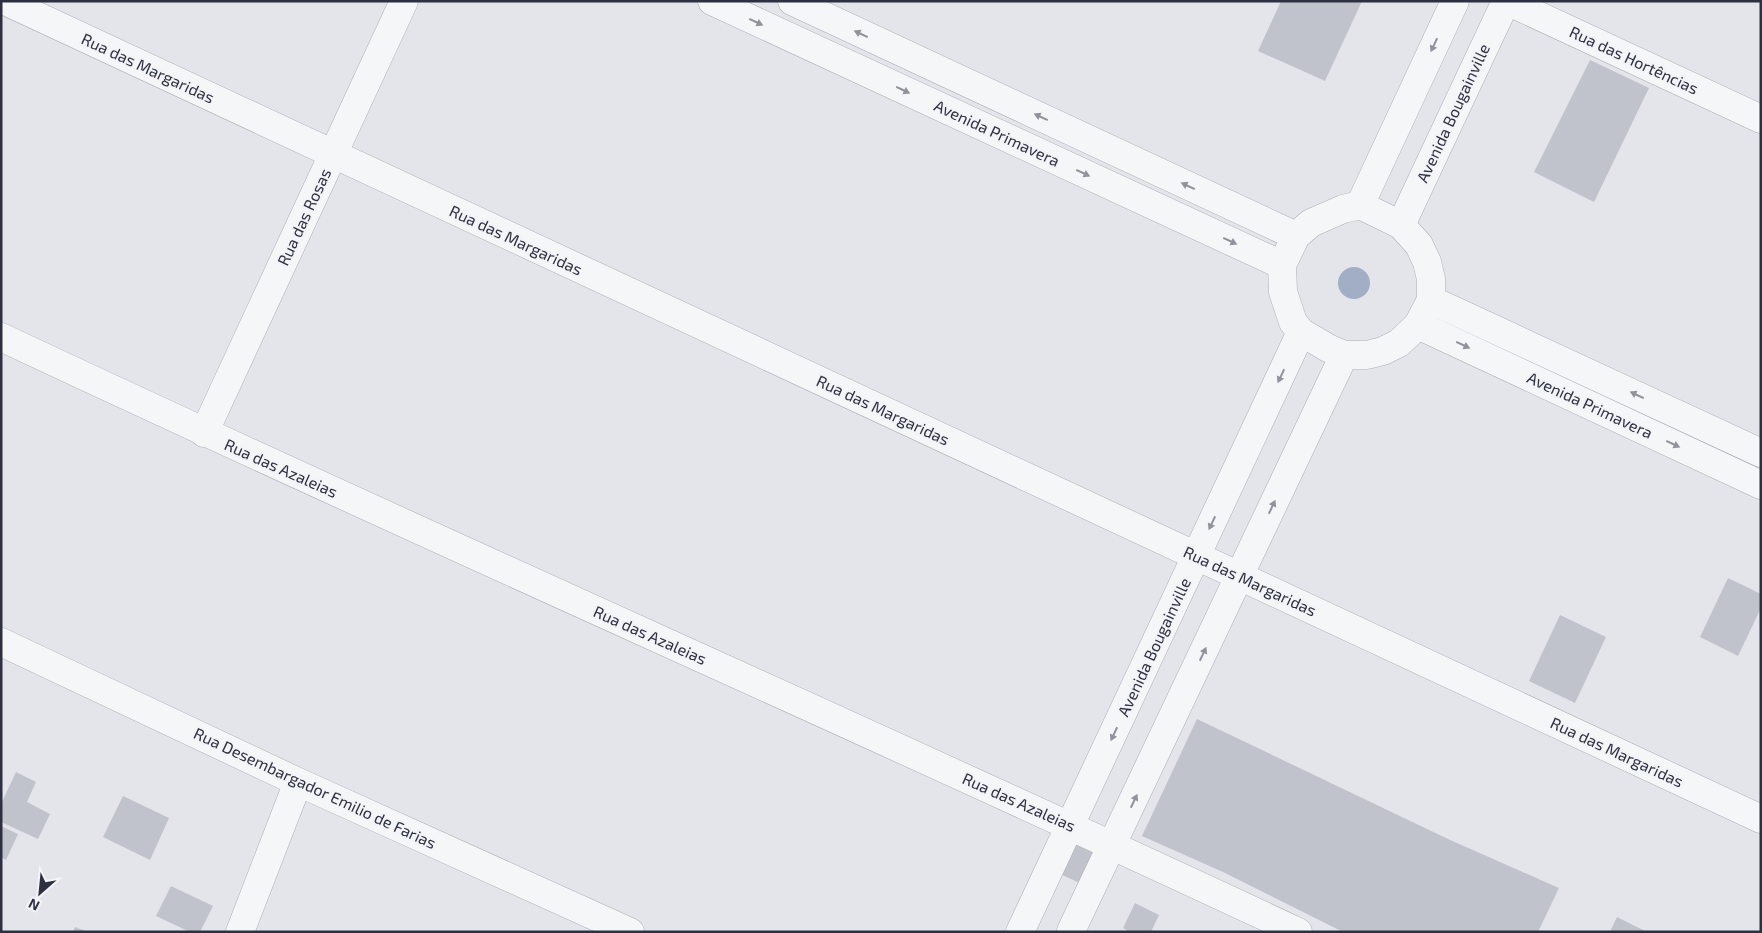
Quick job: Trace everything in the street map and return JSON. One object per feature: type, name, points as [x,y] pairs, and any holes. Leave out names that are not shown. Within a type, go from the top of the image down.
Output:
[{"type":"street","name":"Rua das Margaridas","points":[[5,1],[1761,818]]},
{"type":"street","name":"Rua das Rosas","points":[[204,433],[404,1]]},
{"type":"street","name":"Avenida Primavera","points":[[712,1],[1282,265]]},
{"type":"street","name":"Avenida Primavera","points":[[792,1],[1296,236]]},
{"type":"street","points":[[1360,205],[1454,1]]},
{"type":"street","name":"Rua das Hortências","points":[[1506,1],[1761,119]]},
{"type":"street","name":"Avenida Bougainville","points":[[1401,225],[1506,1]]},
{"type":"street","points":[[1360,205],[1401,225],[1419,245],[1427,262],[1431,279],[1431,300],[1418,325],[1399,343],[1383,351],[1367,355],[1344,355],[1301,332],[1293,322],[1283,292],[1282,265],[1296,236],[1325,216],[1343,208],[1360,205]]},
{"type":"street","name":"Avenida Primavera","points":[[1431,300],[1761,453]]},
{"type":"street","name":"Avenida Primavera","points":[[1418,325],[1761,485]]},
{"type":"street","name":"Avenida Bougainville","points":[[1025,922],[1301,332]]},
{"type":"street","name":"Rua das Azaleias","points":[[1,338],[204,433],[1113,845],[1298,932]]},
{"type":"street","points":[[1025,922],[1072,932],[1344,355]]},
{"type":"street","name":"Rua Desembargador Emilio de Farias","points":[[1,642],[298,782],[630,932]]},
{"type":"street","points":[[240,932],[298,782]]},
{"type":"water","points":[[1354,267],[1366,271],[1370,283],[1366,295],[1354,299],[1342,295],[1338,283],[1342,271]]},
{"type":"building","points":[[1281,1],[1362,1],[1325,81],[1258,51]]},
{"type":"building","points":[[1590,60],[1649,88],[1594,202],[1534,172]]},
{"type":"building","points":[[1728,578],[1761,594],[1761,608],[1738,656],[1700,637]]},
{"type":"building","points":[[1560,615],[1606,637],[1575,703],[1529,681]]},
{"type":"building","points":[[1197,719],[1448,839],[1559,888],[1538,932],[1343,932],[1223,872],[1142,836]]},
{"type":"building","points":[[16,772],[36,782],[27,802],[50,814],[38,839],[1,822],[1,804]]},
{"type":"building","points":[[123,796],[169,818],[150,860],[103,837]]},
{"type":"building","points":[[1,826],[18,834],[6,860],[1,857]]},
{"type":"building","points":[[1071,842],[1103,856],[1088,887],[1056,872]]},
{"type":"building","points":[[171,886],[213,906],[200,932],[190,932],[156,916]]},
{"type":"building","points":[[1135,903],[1159,915],[1151,932],[1130,932],[1123,928]]},
{"type":"building","points":[[1617,917],[1647,932],[1610,932]]},
{"type":"building","points":[[75,927],[88,932],[73,932]]}]
